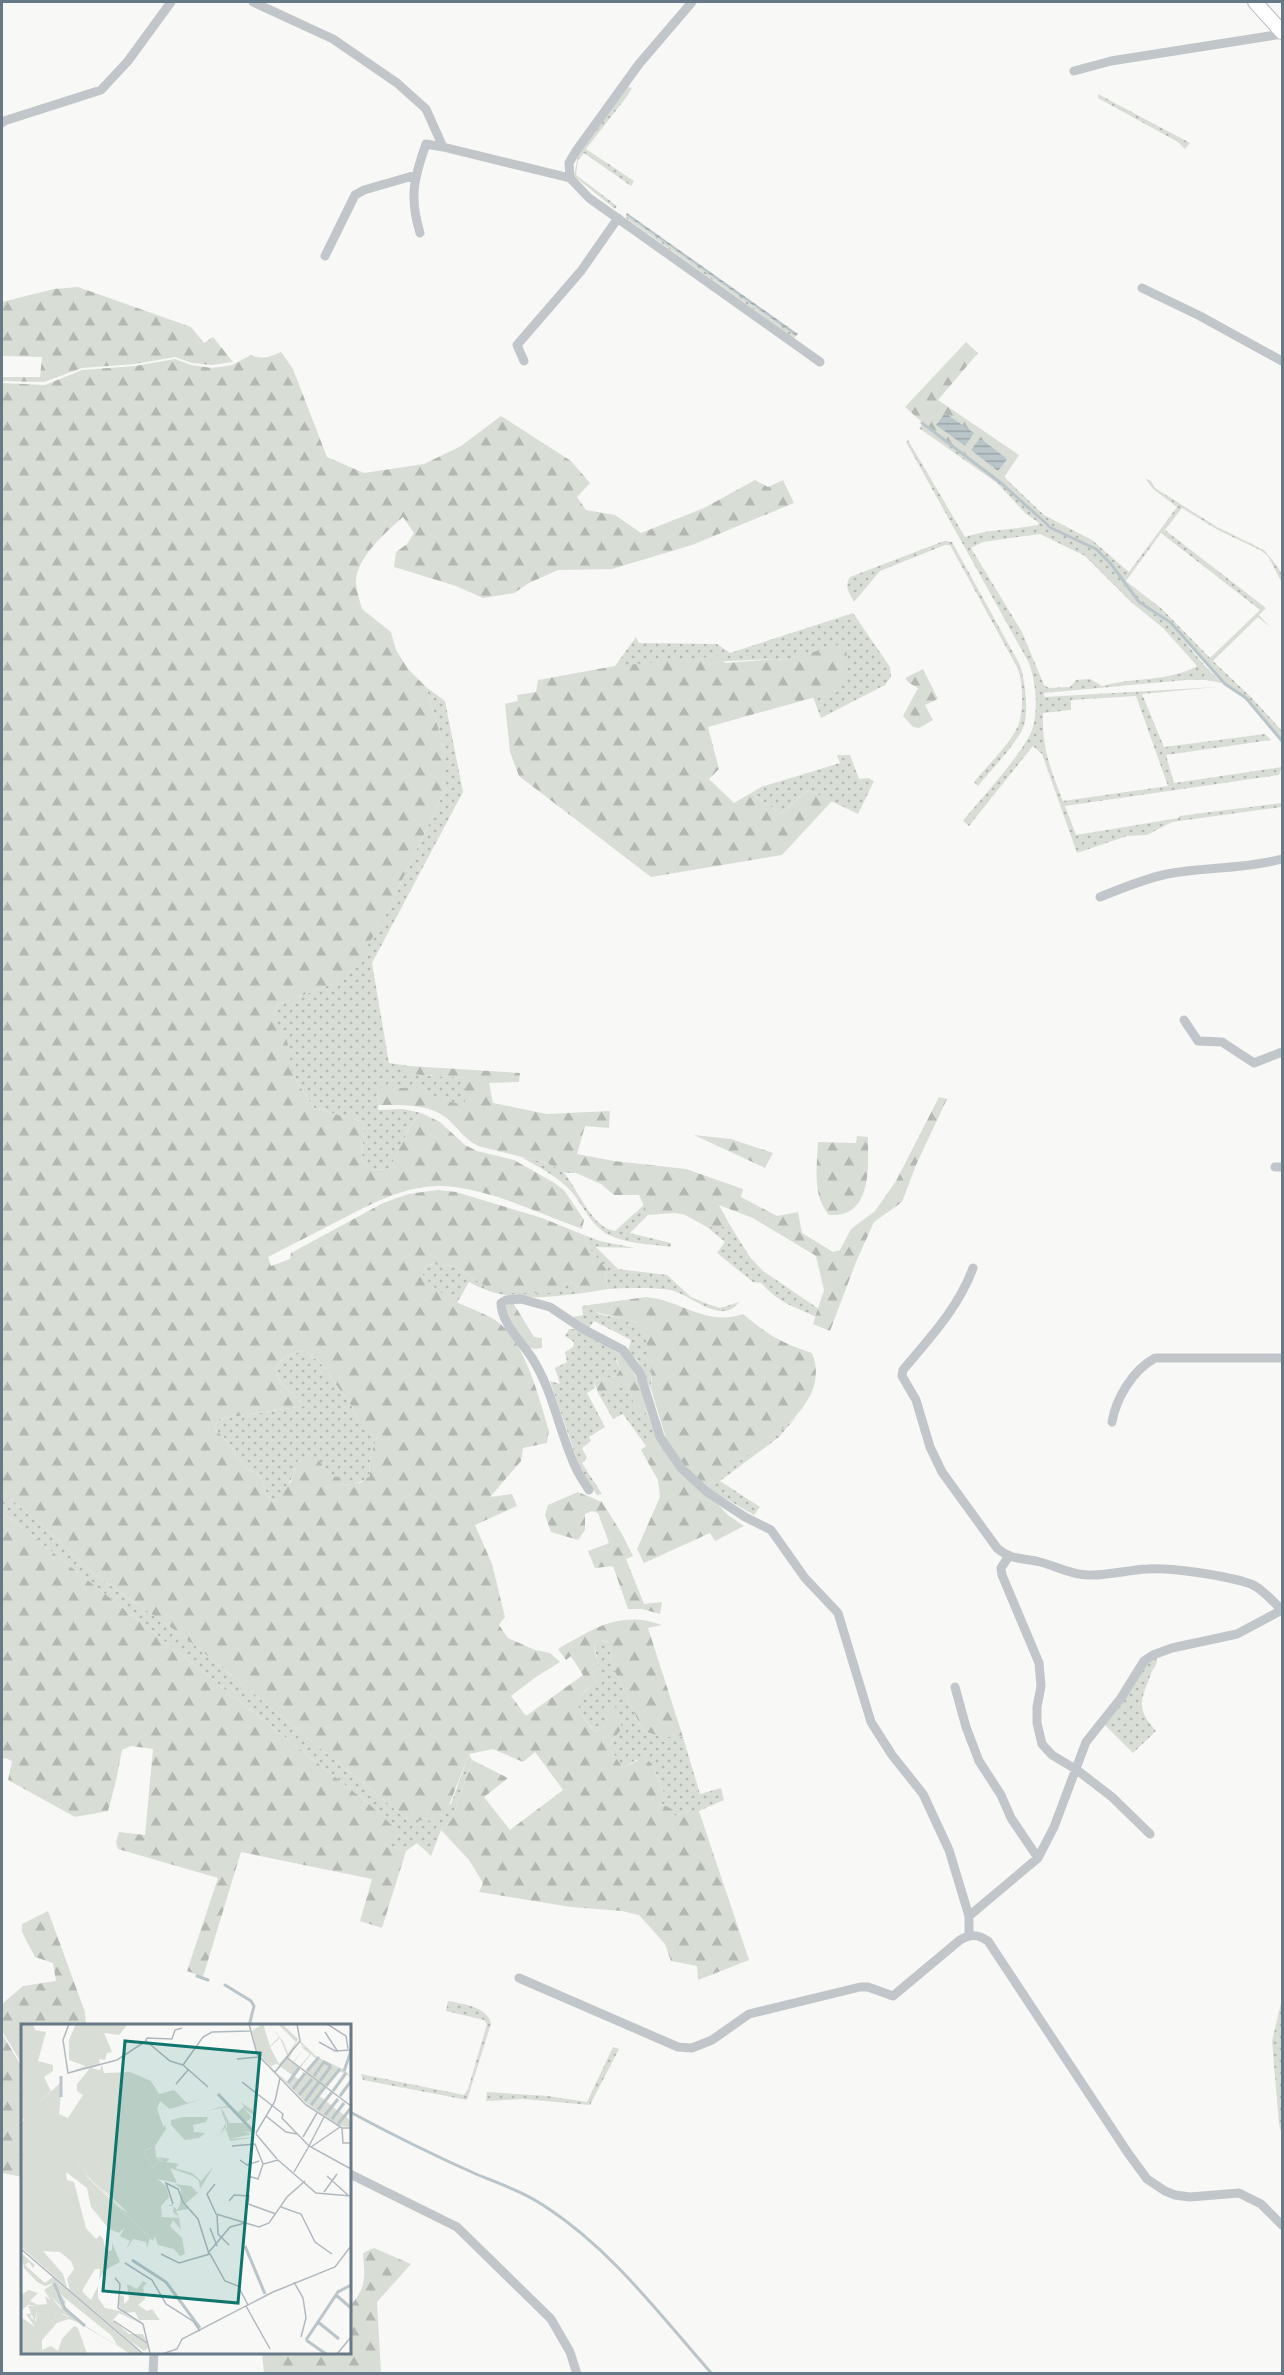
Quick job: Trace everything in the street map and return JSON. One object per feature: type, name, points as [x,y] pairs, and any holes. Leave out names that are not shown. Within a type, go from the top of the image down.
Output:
[{"type":"street","points":[[2,123],[4,120],[100,90],[128,61],[171,2]]},
{"type":"street","points":[[253,2],[333,39],[397,83],[426,109],[443,147]]},
{"type":"street","points":[[570,178],[569,163],[576,151],[639,64],[692,2]]},
{"type":"street","points":[[1254,2],[1282,33]]},
{"type":"street","points":[[1074,71],[1111,62],[1282,33]]},
{"type":"street","points":[[420,232],[414,213],[413,195],[416,175],[426,144],[570,178],[589,198],[820,362]]},
{"type":"street","points":[[325,256],[355,195],[364,190],[416,175]]},
{"type":"street","points":[[524,361],[517,345],[581,271],[618,218]]},
{"type":"street","points":[[1142,288],[1200,316],[1282,361]]},
{"type":"street","points":[[1100,897],[1132,884],[1169,874],[1282,859]]},
{"type":"street","points":[[1184,1020],[1198,1041],[1222,1042],[1254,1064],[1282,1052]]},
{"type":"street","points":[[969,1916],[1038,1858],[1054,1827],[1086,1742],[1121,1698],[1144,1661],[1159,1652],[1237,1634],[1282,1610],[1250,1584],[1170,1569],[1149,1568],[1089,1575],[1077,1574],[1040,1562],[1004,1555],[990,1540],[975,1516],[949,1484],[930,1448],[916,1400],[902,1377],[903,1370],[931,1338],[967,1284],[973,1268]]},
{"type":"street","points":[[589,1490],[575,1467],[552,1401],[534,1360],[506,1321],[501,1308],[501,1303],[506,1300],[521,1299],[550,1307],[583,1329],[622,1350],[640,1373],[660,1437],[681,1468],[707,1492],[745,1517],[771,1530],[805,1578],[838,1613],[871,1722],[892,1755],[923,1794],[949,1850],[969,1916],[969,1935]]},
{"type":"street","points":[[1112,1422],[1118,1397],[1147,1363],[1155,1358],[1282,1358]]},
{"type":"street","points":[[1009,1556],[1001,1568],[1002,1575],[1039,1663],[1041,1686],[1037,1707],[1039,1739],[1052,1755],[1077,1770],[1112,1797],[1150,1834]]},
{"type":"street","points":[[955,1687],[966,1727],[979,1761],[1001,1794],[1011,1818],[1038,1858]]},
{"type":"street","points":[[519,1978],[678,2047],[692,2048],[712,2040],[749,2014],[860,1987],[893,1996],[950,1948],[969,1935],[980,1935],[988,1941],[1147,2179],[1155,2186],[1175,2195],[1205,2197],[1239,2193],[1261,2204],[1274,2214],[1282,2225]]},
{"type":"street","points":[[351,2174],[457,2227],[551,2319],[570,2352],[578,2373]]},
{"type":"street","points":[[153,2373],[154,2354]]},
{"type":"green space","points":[[628,87],[632,88],[628,95],[586,149],[634,181],[631,186],[584,153],[578,160],[576,175],[617,206],[615,209],[574,176],[579,150]]},
{"type":"green space","points":[[1098,94],[1190,143],[1185,149],[1178,142],[1098,98]]},
{"type":"green space","points":[[626,215],[796,336],[794,338],[626,218]]},
{"type":"green space","points":[[78,287],[191,327],[204,343],[213,337],[233,362],[212,365],[192,363],[175,357],[135,364],[82,368],[44,382],[2,381],[2,377],[40,377],[42,357],[2,356],[2,302],[54,289]]},
{"type":"green space","points":[[966,342],[978,353],[938,400],[1019,455],[1001,482],[905,407]]},
{"type":"green space","points":[[281,352],[293,369],[327,457],[364,473],[424,464],[461,446],[501,416],[571,461],[590,483],[577,497],[586,510],[615,515],[641,533],[704,508],[755,480],[768,487],[783,480],[794,503],[692,545],[612,569],[558,570],[529,583],[514,593],[483,598],[456,586],[394,567],[396,552],[407,544],[414,533],[403,517],[381,538],[361,563],[356,581],[358,595],[362,609],[391,632],[396,650],[408,669],[426,687],[446,754],[446,788],[385,916],[360,959],[332,984],[277,1005],[274,1018],[286,1034],[293,1076],[314,1108],[364,1122],[362,1159],[369,1169],[389,1170],[410,1126],[421,1113],[440,1122],[465,1145],[477,1151],[514,1160],[553,1182],[564,1190],[584,1220],[582,1229],[488,1194],[455,1187],[424,1187],[380,1200],[277,1252],[268,1257],[271,1266],[290,1259],[291,1253],[383,1203],[408,1194],[438,1190],[456,1192],[542,1218],[584,1235],[586,1244],[607,1270],[605,1280],[608,1289],[584,1293],[568,1279],[555,1293],[505,1293],[488,1288],[455,1266],[427,1264],[422,1274],[438,1291],[490,1317],[502,1325],[512,1337],[535,1385],[549,1431],[547,1443],[523,1448],[521,1461],[490,1497],[512,1494],[517,1506],[475,1525],[492,1564],[505,1617],[499,1625],[508,1638],[535,1650],[550,1653],[560,1662],[511,1696],[526,1716],[583,1675],[571,1656],[566,1660],[558,1649],[595,1629],[607,1624],[633,1620],[662,1625],[648,1628],[683,1737],[663,1737],[643,1731],[611,1663],[609,1643],[603,1640],[594,1644],[598,1678],[582,1694],[578,1705],[582,1715],[595,1732],[606,1726],[608,1722],[605,1714],[606,1705],[615,1706],[621,1722],[621,1730],[609,1747],[623,1768],[644,1757],[652,1764],[664,1793],[659,1802],[673,1810],[675,1816],[689,1811],[699,1811],[749,1960],[698,1980],[697,1966],[671,1961],[665,1944],[639,1915],[479,1892],[483,1883],[469,1860],[441,1830],[452,1819],[472,1760],[508,1778],[484,1797],[510,1830],[563,1790],[535,1752],[523,1762],[493,1749],[469,1754],[444,1818],[434,1821],[408,1820],[182,1635],[94,1574],[43,1526],[2,1492],[2,383],[45,385],[82,370],[135,366],[175,359],[191,365],[212,368],[232,365],[251,355],[262,358]],"holes":[[[302,1351],[319,1361],[351,1405],[367,1432],[378,1436],[371,1455],[370,1476],[360,1483],[344,1485],[339,1477],[331,1476],[316,1457],[307,1456],[298,1460],[291,1482],[283,1488],[274,1501],[268,1497],[260,1476],[247,1468],[236,1456],[230,1444],[214,1428],[219,1419],[304,1406],[281,1383],[276,1369],[286,1357]]]},
{"type":"green space","points":[[922,425],[1000,483],[1045,525],[1096,550],[1111,566],[1138,603],[1171,625],[1222,683],[1186,680],[1044,693],[1044,697],[1217,687],[1142,694],[1164,747],[1265,734],[1271,740],[1166,755],[1174,783],[1282,767],[1279,775],[1065,806],[1076,835],[1179,818],[1179,816],[1282,803],[1282,807],[1172,822],[1147,835],[1127,836],[1077,853],[1042,754],[1033,746],[969,826],[963,821],[1029,737],[1035,719],[1035,687],[1029,663],[906,442],[908,440],[965,537],[1039,523],[1025,513],[997,483],[919,428]],"holes":[[[1040,534],[1085,556],[1131,602],[1163,628],[1197,666],[1175,675],[1102,686],[1090,679],[1076,680],[1070,687],[1049,688],[1044,685],[1022,632],[971,548],[983,542]],[[1136,696],[1168,786],[1063,801],[1048,758],[1043,713],[1071,710],[1071,700]]]},
{"type":"green space","points":[[1004,477],[1044,515],[1092,540],[1129,572],[1177,507],[1153,489],[1145,478],[1151,481],[1155,488],[1217,527],[1264,550],[1278,567],[1282,575],[1282,583],[1268,556],[1260,550],[1218,530],[1182,508],[1165,530],[1266,608],[1259,615],[1270,627],[1258,617],[1213,661],[1252,698],[1282,731],[1282,740],[1246,697],[1225,683],[1171,623],[1139,602],[1112,564],[1096,548],[1052,528],[1001,482]],"holes":[[[1161,533],[1260,610],[1210,658],[1162,609],[1126,581]]]},
{"type":"green space","points":[[944,541],[952,542],[1020,665],[1024,679],[1026,716],[1022,730],[978,786],[974,782],[1004,747],[1018,726],[1022,705],[1021,682],[1018,669],[950,545],[880,571],[854,602],[847,587],[850,577]]},
{"type":"green space","points":[[853,613],[890,667],[891,677],[885,685],[821,718],[813,697],[837,691],[845,644],[785,660],[615,666],[636,637],[639,643],[717,644],[730,653]]},
{"type":"green space","points":[[845,643],[846,668],[837,691],[708,727],[719,769],[709,779],[734,803],[751,793],[781,814],[808,790],[832,801],[782,855],[651,877],[519,776],[510,752],[505,704],[518,701],[517,695],[536,692],[538,680],[615,666],[719,656],[725,663],[785,660]]},
{"type":"green space","points":[[923,669],[938,699],[925,705],[933,720],[919,728],[913,727],[903,716],[918,688],[905,678]]},
{"type":"green space","points":[[426,687],[445,701],[463,792],[372,963],[389,1063],[409,1066],[409,1074],[465,1078],[466,1106],[379,1088],[378,1110],[403,1109],[421,1113],[410,1126],[389,1170],[369,1169],[362,1159],[364,1122],[314,1108],[293,1076],[274,1017],[277,1005],[332,984],[385,916],[446,788],[446,754]]},
{"type":"green space","points":[[837,755],[850,755],[859,779],[868,778],[874,781],[858,814],[808,790],[781,814],[751,793],[761,787],[840,763]]},
{"type":"green space","points":[[409,1066],[520,1073],[519,1082],[489,1083],[493,1103],[547,1114],[610,1111],[609,1128],[585,1126],[577,1154],[614,1161],[686,1169],[743,1189],[741,1197],[777,1216],[798,1212],[802,1233],[833,1252],[840,1250],[851,1229],[875,1211],[896,1181],[939,1097],[947,1099],[916,1165],[902,1202],[874,1222],[830,1331],[813,1324],[824,1290],[816,1256],[753,1218],[719,1205],[731,1227],[707,1227],[685,1215],[675,1213],[648,1215],[639,1195],[614,1195],[601,1184],[576,1173],[565,1173],[547,1163],[478,1146],[466,1138],[450,1121],[434,1111],[416,1106],[378,1105],[379,1088],[426,1088],[428,1097],[465,1105],[464,1078],[408,1074]]},
{"type":"green space","points":[[694,1135],[731,1139],[773,1153],[765,1168]]},
{"type":"green space","points":[[857,1136],[868,1137],[865,1188],[854,1208],[843,1214],[829,1215],[818,1190],[818,1142],[856,1143]]},
{"type":"green space","points":[[521,1157],[561,1170],[592,1216],[607,1228],[615,1231],[645,1204],[648,1215],[630,1233],[671,1243],[671,1247],[630,1242],[607,1234],[591,1220],[566,1186],[548,1172]]},
{"type":"green space","points":[[707,1227],[731,1227],[750,1257],[763,1271],[819,1309],[816,1317],[781,1300],[761,1283],[753,1282],[717,1253],[725,1242]]},
{"type":"green space","points":[[584,1235],[600,1241],[635,1248],[596,1247],[618,1269],[667,1275],[691,1297],[720,1308],[739,1302],[732,1309],[724,1311],[715,1310],[670,1290],[608,1289],[605,1280],[607,1270],[586,1244]]},
{"type":"green space","points":[[427,1264],[455,1266],[488,1288],[568,1279],[584,1293],[539,1297],[511,1296],[483,1289],[469,1282],[457,1303],[435,1290],[422,1274]]},
{"type":"green space","points":[[646,1297],[706,1315],[730,1317],[743,1314],[775,1338],[812,1353],[816,1375],[810,1395],[798,1413],[781,1430],[706,1487],[683,1467],[667,1442],[652,1392],[651,1364],[644,1331],[636,1322],[595,1312],[596,1304]]},
{"type":"green space","points":[[512,1301],[534,1337],[542,1338],[542,1348],[530,1347],[517,1333],[503,1305]]},
{"type":"green space","points":[[596,1304],[595,1312],[633,1321],[643,1328],[649,1345],[652,1392],[638,1361],[628,1351],[631,1340],[594,1321],[589,1328],[573,1317],[583,1315],[582,1306]]},
{"type":"green space","points":[[569,1329],[577,1329],[622,1355],[616,1360],[620,1370],[616,1376],[594,1381],[595,1388],[587,1393],[605,1427],[589,1437],[591,1441],[582,1448],[587,1458],[582,1463],[602,1494],[597,1495],[581,1471],[550,1381],[560,1384],[555,1368],[567,1362],[565,1352],[573,1347],[574,1342],[565,1336]]},
{"type":"green space","points":[[302,1351],[319,1361],[351,1405],[358,1420],[378,1436],[371,1455],[370,1476],[356,1483],[343,1484],[331,1478],[322,1464],[295,1468],[290,1481],[274,1501],[268,1497],[260,1476],[247,1468],[236,1456],[230,1444],[214,1428],[219,1419],[304,1406],[281,1383],[276,1369],[283,1359]]},
{"type":"green space","points":[[622,1355],[635,1375],[647,1412],[637,1417],[629,1386],[598,1393],[594,1381],[616,1376],[620,1370],[616,1357]]},
{"type":"green space","points":[[629,1385],[637,1417],[647,1412],[656,1438],[646,1446],[623,1414],[613,1419],[598,1393]]},
{"type":"green space","points":[[796,1417],[779,1437],[720,1481],[760,1507],[754,1515],[706,1487],[728,1468]]},
{"type":"green space","points":[[656,1438],[728,1515],[744,1526],[715,1541],[710,1533],[644,1563],[637,1549],[660,1497],[658,1480],[641,1450]]},
{"type":"green space","points":[[2,1492],[43,1526],[94,1574],[182,1635],[408,1820],[451,1804],[469,1754],[472,1760],[452,1819],[441,1830],[431,1856],[417,1843],[406,1851],[384,1844],[369,1804],[2,1512]]},
{"type":"green space","points":[[578,1492],[602,1502],[633,1556],[626,1559],[644,1604],[662,1602],[660,1614],[642,1609],[628,1609],[613,1566],[595,1568],[588,1551],[609,1543],[598,1513],[592,1511],[585,1514],[585,1530],[578,1540],[551,1532],[545,1515],[548,1505]]},
{"type":"green space","points":[[2,1512],[369,1804],[398,1831],[384,1844],[406,1851],[382,1928],[360,1921],[372,1879],[241,1852],[203,1977],[187,1971],[218,1878],[118,1849],[116,1842],[119,1832],[145,1835],[153,1749],[131,1746],[122,1750],[108,1811],[75,1817],[8,1780],[12,1761],[2,1759]]},
{"type":"green space","points":[[602,1640],[609,1643],[611,1663],[643,1731],[663,1737],[683,1737],[700,1794],[721,1788],[724,1800],[699,1811],[689,1811],[675,1816],[666,1806],[658,1802],[664,1793],[652,1764],[636,1760],[623,1768],[609,1747],[621,1730],[605,1714],[609,1722],[595,1732],[588,1723],[578,1705],[582,1694],[597,1680],[598,1663],[594,1644]]},
{"type":"green space","points":[[1157,1657],[1142,1698],[1145,1716],[1156,1731],[1133,1753],[1105,1725],[1143,1667]]},
{"type":"green space","points":[[48,1911],[85,2012],[86,2024],[21,2024],[21,2062],[2,2031],[2,2004],[23,1986],[56,1981],[53,1963],[35,1957],[22,1932],[22,1924]]},
{"type":"green space","points":[[1282,1999],[1282,2135],[1279,2124],[1272,2041]]},
{"type":"green space","points":[[448,2001],[480,2010],[489,2018],[491,2024],[467,2100],[363,2080],[361,2074],[464,2095],[468,2089],[487,2024],[484,2020],[446,2011]]},
{"type":"green space","points":[[2,2034],[21,2065],[21,2177],[2,2173]]},
{"type":"green space","points":[[613,2047],[619,2049],[590,2105],[523,2099],[486,2101],[487,2092],[548,2096],[587,2102]]},
{"type":"green space","points":[[374,2248],[411,2264],[377,2302],[381,2373],[264,2373],[262,2354],[351,2354],[351,2305],[364,2281],[363,2253]]},
{"type":"shaded area","points":[[627,213],[798,334],[796,336],[626,215]]},
{"type":"shaded area","points":[[945,413],[974,433],[965,446],[936,425]]},
{"type":"shaded area","points":[[980,438],[1007,459],[998,471],[971,450]]},
{"type":"waterway","points":[[922,423],[1001,483],[1051,528],[1096,549],[1111,564],[1139,602],[1171,623],[1225,684],[1246,698],[1282,741]]},
{"type":"waterway","points":[[197,1976],[208,1980]]},
{"type":"waterway","points":[[225,1985],[251,2001],[254,2006],[250,2024]]},
{"type":"waterway","points":[[351,2113],[444,2159],[529,2197],[570,2224],[634,2284],[712,2374]]}]
